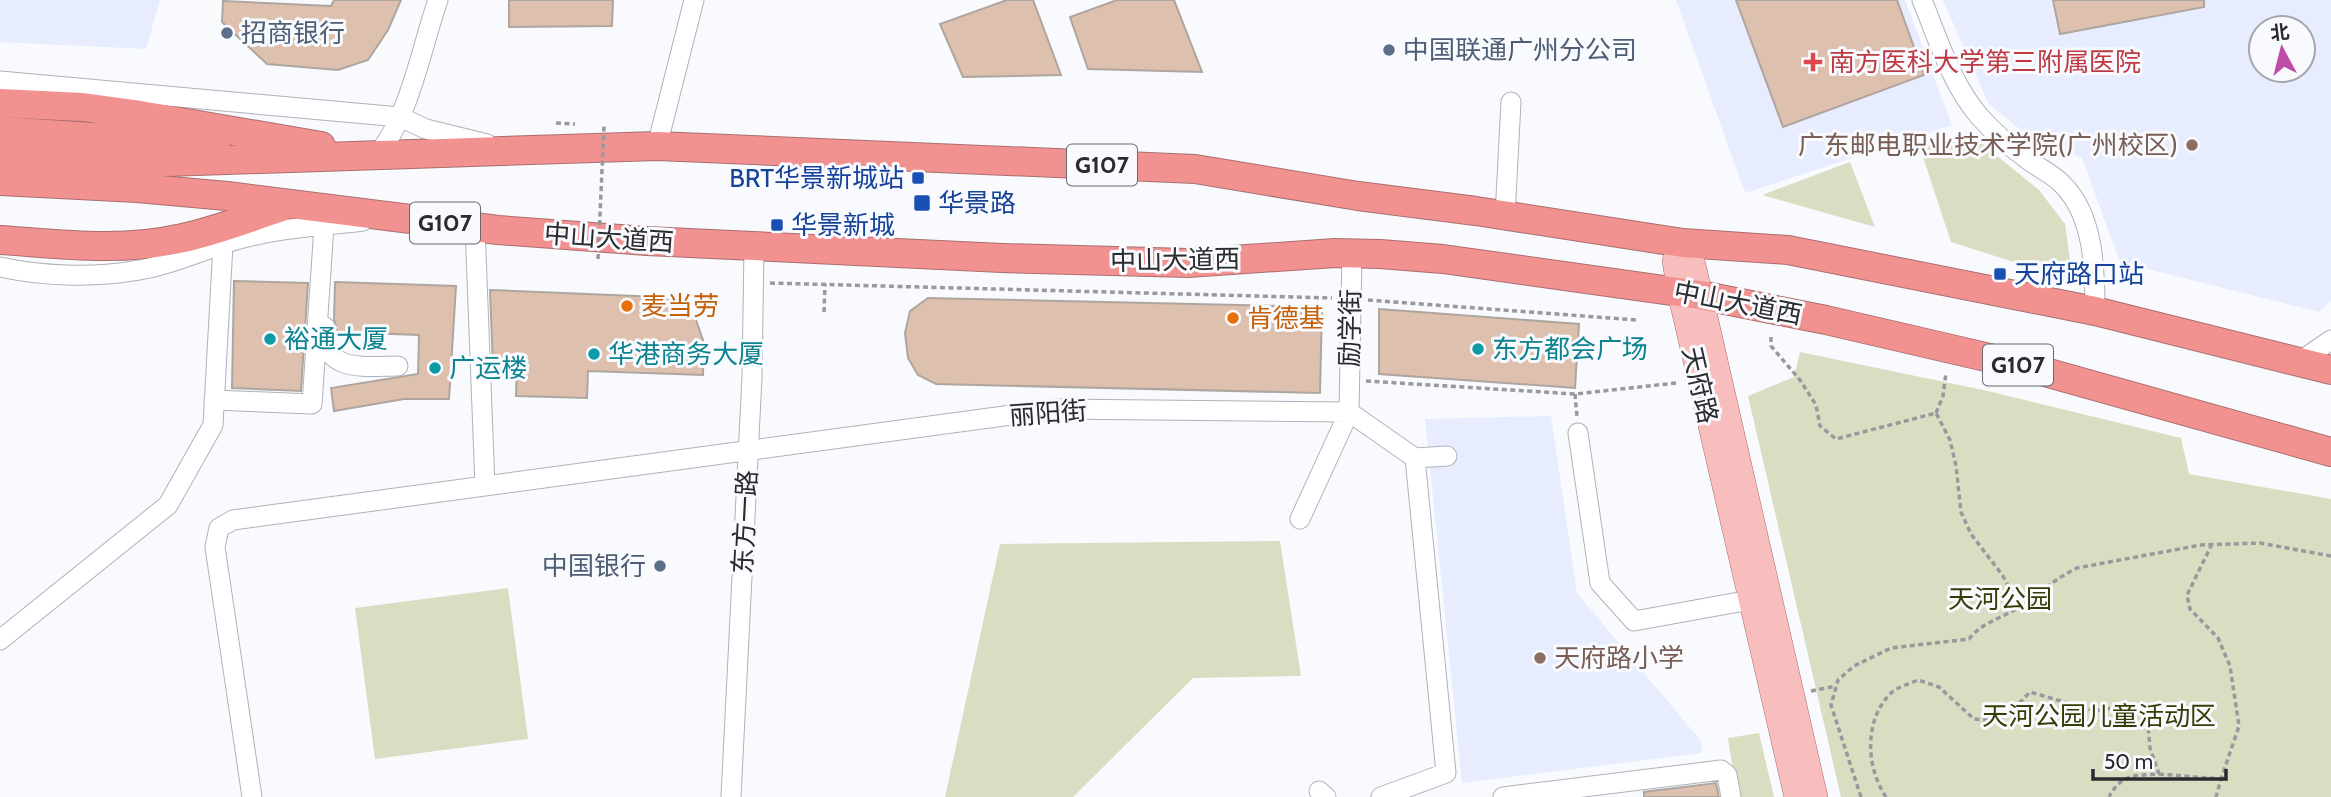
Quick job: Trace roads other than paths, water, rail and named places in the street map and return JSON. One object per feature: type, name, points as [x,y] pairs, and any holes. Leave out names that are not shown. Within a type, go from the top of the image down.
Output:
[{"type":"highway","points":[[0,103],[83,107],[169,119],[375,156]]},
{"type":"highway","points":[[0,131],[375,156]]},
{"type":"highway","name":"中山大道西","points":[[0,158],[136,163],[657,146],[1195,169],[1358,196],[1683,243],[1788,250],[2095,311],[2331,370]]},
{"type":"highway","name":"中山大道西","points":[[0,181],[137,188],[291,203],[583,238],[1188,263],[1306,254],[1443,259],[1689,293],[1826,320],[2020,365],[2331,452]]},
{"type":"highway","points":[[0,240],[93,246],[146,244],[213,230],[291,203]]},
{"type":"main road","name":"天府路","points":[[1683,243],[1674,261],[1689,293],[1816,797]]},
{"type":"main road","name":"天府路","points":[[1689,293],[1750,600],[1796,797]]},
{"type":"street","points":[[375,156],[391,137],[400,117],[438,0]]},
{"type":"street","points":[[657,146],[694,0]]},
{"type":"street","points":[[1922,0],[1956,84],[1978,115],[2004,141],[2062,183],[2074,198],[2090,240],[2095,311]]},
{"type":"street","points":[[0,81],[400,117],[426,130],[516,150]]},
{"type":"street","points":[[1505,216],[1511,102]]},
{"type":"street","points":[[0,267],[23,272],[62,274],[133,271],[271,232],[401,217]]},
{"type":"street","points":[[328,225],[324,342],[335,360],[354,366],[398,366]]},
{"type":"street","points":[[215,400],[312,404],[328,225]]},
{"type":"street","points":[[475,227],[485,486]]},
{"type":"street","points":[[0,640],[168,505],[213,425],[223,244]]},
{"type":"street","name":"东方一路","points":[[731,797],[749,449],[754,247]]},
{"type":"street","name":"励学街","points":[[1349,407],[1352,254]]},
{"type":"street","points":[[2299,362],[2331,340]]},
{"type":"street","points":[[1300,519],[1349,407],[1415,458],[1447,456]]},
{"type":"street","name":"丽阳街","points":[[252,797],[215,547],[219,528],[233,520],[1056,409],[1349,407]]},
{"type":"street","points":[[1578,433],[1600,583],[1634,621],[1750,600]]},
{"type":"street","points":[[1381,797],[1446,772],[1415,458]]},
{"type":"street","points":[[1503,797],[1721,770],[1727,775],[1731,797]]},
{"type":"place","name":"招商银行","points":[[227,33]]},
{"type":"place","name":"中国联通广州分公司","points":[[1389,50]]},
{"type":"place","name":"南方医科大学第三附属医院","points":[[1813,62]]},
{"type":"place","name":"广东邮电职业技术学院(广州校区)","points":[[2192,145]]},
{"type":"place","name":"BRT华景新城站","points":[[918,178]]},
{"type":"place","name":"华景路","points":[[922,203]]},
{"type":"place","name":"华景新城","points":[[777,225]]},
{"type":"place","name":"天府路口站","points":[[2000,274]]},
{"type":"place","name":"麦当劳","points":[[627,306]]},
{"type":"place","name":"肯德基","points":[[1233,318]]},
{"type":"place","name":"裕通大厦","points":[[270,339]]},
{"type":"place","name":"东方都会广场","points":[[1478,349]]},
{"type":"place","name":"华港商务大厦","points":[[594,354]]},
{"type":"place","name":"广运楼","points":[[435,368]]},
{"type":"place","name":"中国银行","points":[[660,566]]},
{"type":"place","name":"天府路小学","points":[[1540,658]]},
{"type":"park label","name":"天河公园","points":[[2000,599]]},
{"type":"park label","name":"天河公园儿童活动区","points":[[2099,716]]}]
